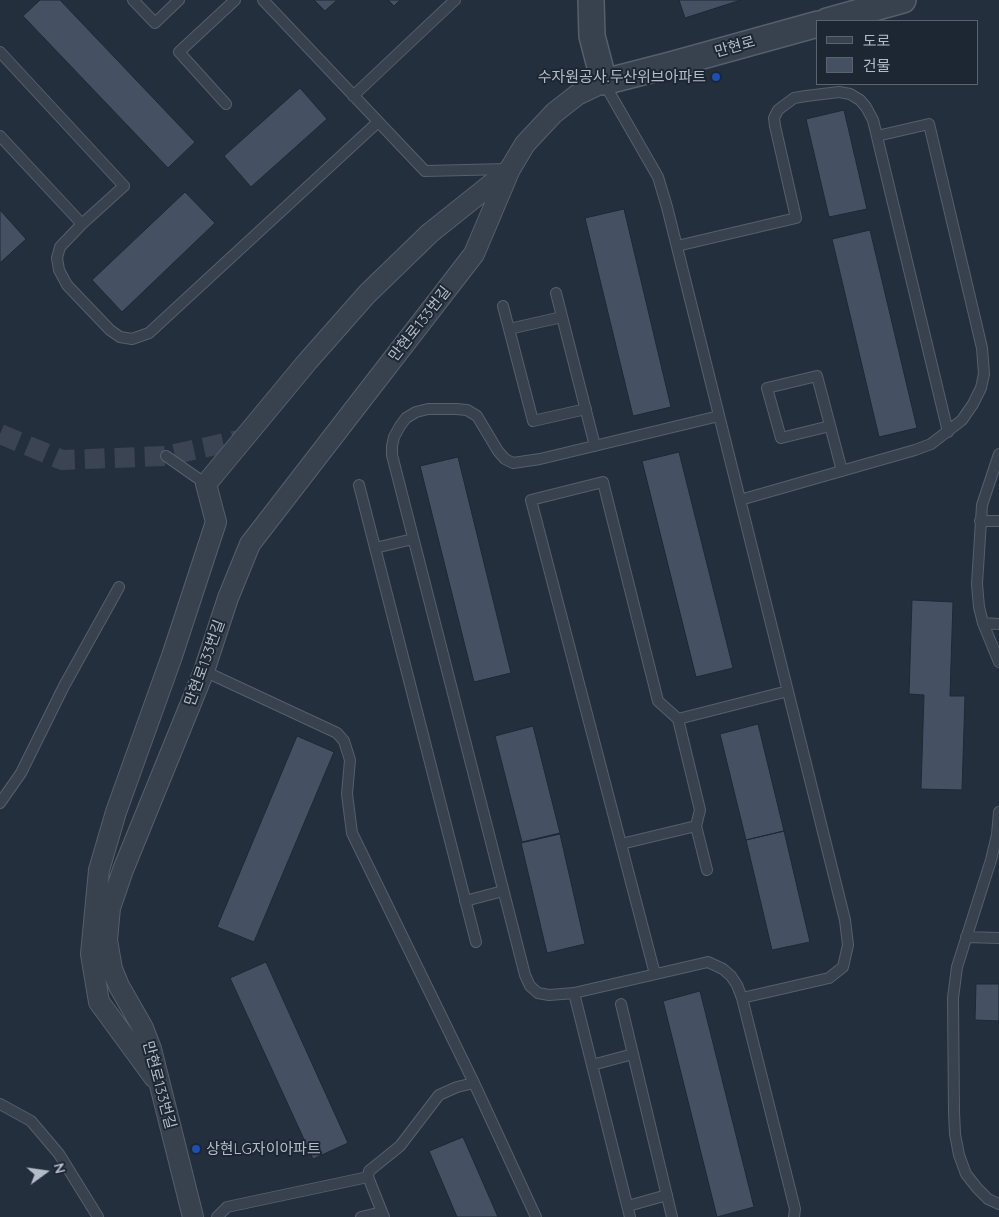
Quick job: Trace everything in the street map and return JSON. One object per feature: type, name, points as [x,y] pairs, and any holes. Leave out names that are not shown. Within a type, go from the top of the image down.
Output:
[{"type":"street","points":[[591,0],[592,36],[604,82]]},
{"type":"street","points":[[831,20],[904,0]]},
{"type":"street","name":"만현로","points":[[510,169],[525,144],[554,113],[577,95],[604,82],[816,25]]},
{"type":"street","points":[[160,1086],[99,1002],[90,954],[99,870],[116,812],[172,656],[216,522],[206,484],[307,362],[367,294],[430,233],[510,169]]},
{"type":"street","name":"만현로133번길","points":[[193,1217],[151,1049],[144,1028],[119,986],[112,969],[108,940],[110,908],[123,870],[204,670],[228,598],[250,544],[474,254],[510,169]]},
{"type":"lane","points":[[133,0],[156,23],[179,0]]},
{"type":"lane","points":[[226,104],[179,52],[235,0]]},
{"type":"lane","points":[[264,0],[425,171],[510,169]]},
{"type":"lane","points":[[353,96],[455,0]]},
{"type":"lane","points":[[0,52],[124,186],[60,247],[57,258],[59,270],[66,285],[110,330],[120,337],[132,339],[149,333],[378,122]]},
{"type":"lane","points":[[604,82],[658,177],[677,246],[845,920],[848,945],[844,967],[829,978],[742,998]]},
{"type":"lane","points":[[677,246],[796,218],[774,118],[778,110],[794,98],[806,96],[839,92],[850,94],[860,100],[873,120],[948,432]]},
{"type":"lane","points":[[740,500],[931,444],[962,420],[977,396],[984,374],[984,360],[929,124],[877,136]]},
{"type":"lane","points":[[0,136],[82,224]]},
{"type":"lane","points":[[556,292],[595,446]]},
{"type":"lane","points":[[503,306],[533,421],[586,409]]},
{"type":"lane","points":[[509,329],[562,317]]},
{"type":"lane","points":[[830,426],[780,438],[767,388],[818,376],[842,471]]},
{"type":"lane","points":[[719,416],[540,459],[513,463],[505,459],[498,451],[477,416],[467,410],[439,408],[416,412],[406,418],[400,426],[392,446],[392,456],[503,891],[525,975],[530,986],[538,993],[549,995],[574,993],[708,962],[716,964],[731,976],[742,998],[795,1209],[794,1217]]},
{"type":"lane","points":[[999,454],[982,505],[977,584],[979,607],[999,662]]},
{"type":"lane","points":[[166,456],[206,484]]},
{"type":"lane","points":[[655,974],[531,500],[603,482],[658,701],[678,719],[700,810],[696,826],[706,870]]},
{"type":"lane","points":[[359,484],[476,942]]},
{"type":"lane","points":[[980,521],[999,521]]},
{"type":"lane","points":[[375,548],[413,539]]},
{"type":"lane","points":[[0,803],[21,772],[64,686],[119,587]]},
{"type":"lane","points":[[984,624],[999,624]]},
{"type":"lane","points":[[204,670],[337,733],[344,741],[350,760],[347,794],[352,833],[474,1083],[536,1217]]},
{"type":"lane","points":[[678,719],[788,691]]},
{"type":"lane","points":[[999,812],[997,835],[991,860],[966,937],[954,983],[957,1066],[955,1134],[959,1156],[966,1174],[976,1188],[988,1199],[999,1204]]},
{"type":"lane","points":[[621,844],[696,826]]},
{"type":"lane","points":[[465,901],[503,891]]},
{"type":"lane","points":[[966,937],[999,938]]},
{"type":"lane","points":[[574,993],[630,1217]]},
{"type":"lane","points":[[621,1004],[672,1217]]},
{"type":"lane","points":[[592,1064],[633,1054]]},
{"type":"lane","points":[[361,1217],[383,1215],[368,1177],[370,1171],[400,1146],[439,1095],[456,1087],[474,1083]]},
{"type":"lane","points":[[0,1104],[31,1121],[37,1127],[59,1154],[98,1217]]},
{"type":"lane","points":[[217,1217],[227,1207],[368,1177]]},
{"type":"lane","points":[[628,1206],[667,1195]]},
{"type":"building","points":[[40,0],[60,0],[195,142],[168,168],[23,16]]},
{"type":"building","points":[[314,0],[337,0],[325,11]]},
{"type":"building","points":[[388,0],[400,0],[394,6]]},
{"type":"building","points":[[679,0],[741,0],[685,18]]},
{"type":"building","points":[[300,88],[327,119],[251,187],[224,156]]},
{"type":"building","points":[[844,110],[867,209],[829,217],[806,119]]},
{"type":"building","points":[[185,192],[215,223],[122,312],[92,280]]},
{"type":"building","points":[[624,209],[671,407],[633,416],[585,218]]},
{"type":"building","points":[[0,210],[26,239],[0,263]]},
{"type":"building","points":[[870,230],[917,428],[879,437],[832,239]]},
{"type":"building","points":[[679,452],[733,668],[696,677],[642,461]]},
{"type":"building","points":[[458,457],[511,673],[474,682],[420,466]]},
{"type":"building","points":[[912,600],[953,602],[950,696],[965,696],[962,790],[921,789],[924,695],[909,694]]},
{"type":"building","points":[[758,724],[784,831],[746,840],[720,734]]},
{"type":"building","points":[[533,726],[560,833],[522,842],[495,736]]},
{"type":"building","points":[[297,736],[334,752],[254,942],[217,927]]},
{"type":"building","points":[[784,831],[810,942],[772,950],[746,840]]},
{"type":"building","points":[[560,834],[585,944],[547,953],[521,843]]},
{"type":"building","points":[[266,962],[348,1143],[313,1159],[230,978]]},
{"type":"building","points":[[976,984],[999,984],[999,1021],[975,1020]]},
{"type":"building","points":[[700,991],[754,1207],[717,1217],[663,1001]]},
{"type":"building","points":[[463,1137],[498,1217],[457,1217],[429,1151]]},
{"type":"tunnel","points":[[0,434],[62,460],[166,456],[243,439]]},
{"type":"place","name":"수자원공사.두산위브아파트","points":[[716,77]]},
{"type":"place","name":"상현LG자이아파트","points":[[196,1149]]}]
